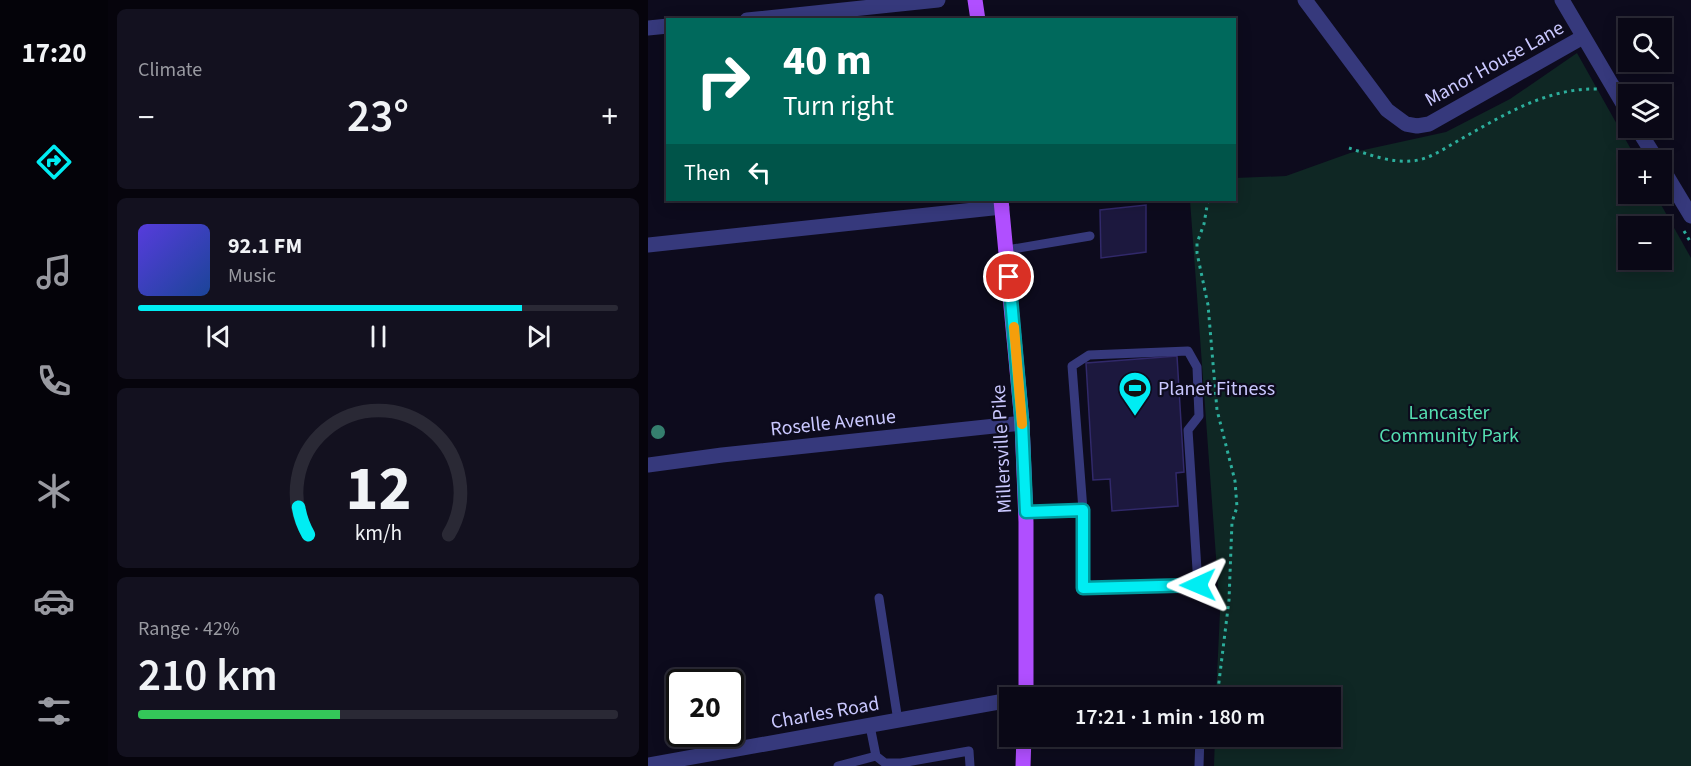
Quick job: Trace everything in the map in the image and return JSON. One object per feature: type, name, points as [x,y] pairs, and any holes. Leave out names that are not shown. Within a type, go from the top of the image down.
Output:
[{"type":"main road","points":[[975,0],[978,18]]},
{"type":"main road","name":"Millersville Pike","points":[[1001,203],[1022,423],[1026,512],[1025,687]]},
{"type":"main road","points":[[1023,766],[1024,747]]},
{"type":"street","points":[[766,18],[938,0]]},
{"type":"street","name":"Manor House Lane","points":[[1305,0],[1387,111],[1406,124],[1417,126],[1430,124],[1583,37]]},
{"type":"street","points":[[1562,0],[1618,96]]},
{"type":"street","points":[[648,28],[666,26]]},
{"type":"street","points":[[1672,185],[1691,216]]},
{"type":"street","points":[[648,245],[1001,203]]},
{"type":"street","name":"Roselle Avenue","points":[[648,465],[1022,423]]},
{"type":"street","name":"Charles Road","points":[[648,765],[999,702]]},
{"type":"lane","points":[[1007,250],[1090,236]]},
{"type":"lane","points":[[1188,351],[1197,367],[1199,416],[1188,430],[1198,585],[1083,588],[1083,510],[1072,366],[1089,355],[1188,351]]},
{"type":"lane","points":[[1026,512],[1083,510]]},
{"type":"lane","points":[[879,598],[898,720]]},
{"type":"lane","points":[[870,726],[876,756],[885,763],[901,763],[969,751],[970,766]]},
{"type":"lane","points":[[1199,766],[1200,747]]},
{"type":"lane","points":[[837,766],[863,763],[876,756]]},
{"type":"path","points":[[1348,148],[1402,162],[1421,160],[1530,102],[1586,89],[1599,90]]},
{"type":"path","points":[[1208,201],[1204,224],[1197,243],[1197,253],[1208,305],[1217,410],[1235,482],[1237,507],[1232,522],[1229,600],[1218,687]]},
{"type":"green space","name":"Lancaster Community Park","points":[[1577,53],[1618,126],[1618,138],[1625,138],[1631,150],[1618,150],[1618,204],[1661,204],[1667,216],[1618,216],[1618,270],[1672,270],[1672,224],[1691,258],[1691,766],[1214,766],[1215,747],[1341,747],[1341,687],[1216,687],[1220,612],[1190,201],[1236,201],[1236,178],[1286,176],[1350,153],[1446,132],[1510,99]]},
{"type":"building","points":[[1146,205],[1146,252],[1101,258],[1100,210]]},
{"type":"building","name":"Planet Fitness","points":[[1177,356],[1184,472],[1176,473],[1178,506],[1112,511],[1110,479],[1093,480],[1086,363]]},
{"type":"slow traffic","points":[[1014,327],[1022,424]]},
{"type":"place","name":"Planet Fitness","points":[[1135,417]]},
{"type":"route","points":[[1009,277],[1022,423],[1026,512],[1083,510],[1083,588],[1198,585]]}]
